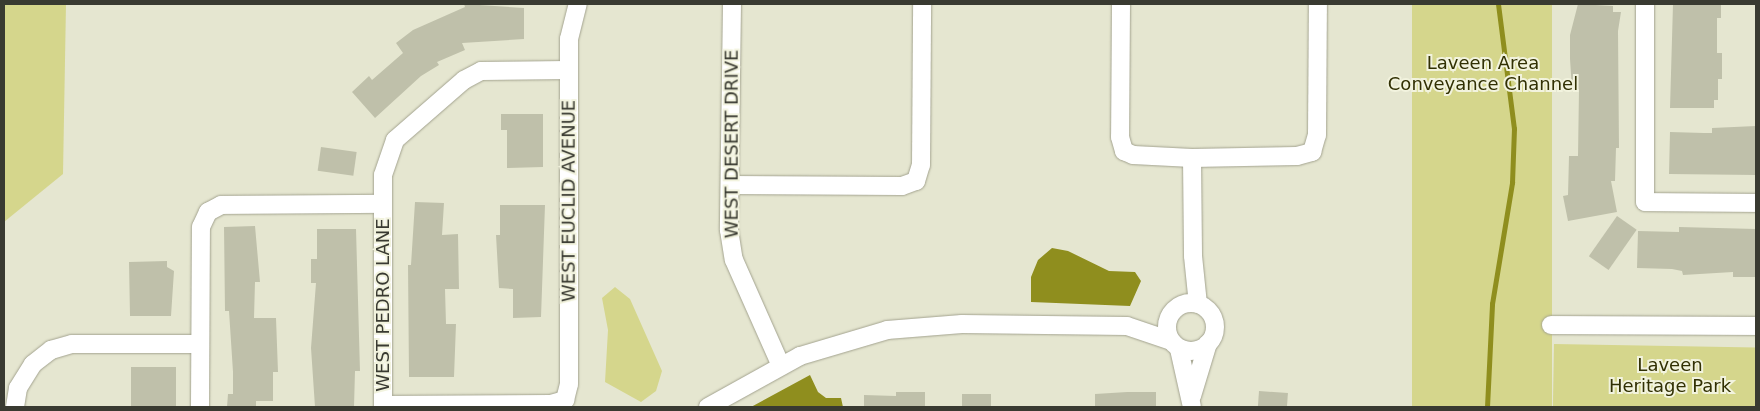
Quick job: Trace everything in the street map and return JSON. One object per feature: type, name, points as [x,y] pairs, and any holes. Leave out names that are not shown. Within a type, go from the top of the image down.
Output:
[{"type":"street","name":"WEST EUCLID AVENUE","points":[[383,406],[551,404],[565,400],[569,384],[569,39],[578,4]]},
{"type":"street","name":"WEST DESERT DRIVE","points":[[732,4],[730,185],[734,260],[780,364]]},
{"type":"street","points":[[730,185],[902,186],[916,181],[921,165],[922,4]]},
{"type":"street","points":[[1120,4],[1120,137],[1124,151],[1133,155],[1192,158],[1297,156],[1312,152],[1317,134],[1318,4]]},
{"type":"street","points":[[1645,4],[1645,202],[1756,203]]},
{"type":"street","name":"WEST PEDRO LANE","points":[[383,406],[383,175],[395,140],[464,80],[496,69],[568,70]]},
{"type":"street","points":[[1192,158],[1193,256],[1184,307],[1166,329],[1175,345],[1192,402]]},
{"type":"street","points":[[200,407],[201,226],[208,212],[221,205],[383,204]]},
{"type":"street","points":[[708,407],[780,364],[850,340],[929,326],[1127,326],[1184,307],[1214,321],[1192,402]]},
{"type":"street","points":[[1551,325],[1756,326]]},
{"type":"street","points":[[1127,326],[1195,351],[1208,343]]},
{"type":"street","points":[[15,407],[18,388],[33,364],[51,350],[72,344],[200,344]]},
{"type":"green space","points":[[4,4],[66,4],[63,174],[4,222]]},
{"type":"green space","name":"Laveen Area Conveyance Channel","points":[[1412,4],[1552,4],[1552,407],[1412,407]]},
{"type":"green space","points":[[615,287],[630,299],[662,371],[656,391],[641,402],[605,382],[608,330],[602,298]]},
{"type":"green space","name":"Laveen Heritage Park","points":[[1554,344],[1756,348],[1755,407],[1553,407]]},
{"type":"shaded area","points":[[1052,248],[1068,251],[1109,271],[1135,272],[1141,281],[1130,306],[1031,302],[1031,277],[1038,260]]},
{"type":"shaded area","points":[[810,375],[818,392],[826,398],[841,398],[843,407],[751,407]]},
{"type":"building","points":[[464,4],[524,8],[524,39],[462,43],[465,50],[437,62],[439,65],[421,76],[375,118],[352,92],[369,76],[372,80],[403,53],[396,43],[413,30],[465,7]]},
{"type":"building","points":[[1578,4],[1613,6],[1613,12],[1621,12],[1618,31],[1619,148],[1616,148],[1615,181],[1611,181],[1617,212],[1568,221],[1563,196],[1568,195],[1569,156],[1578,156],[1579,89],[1572,90],[1570,35]]},
{"type":"building","points":[[1673,4],[1721,4],[1721,18],[1717,18],[1717,53],[1722,53],[1722,79],[1718,79],[1718,100],[1714,100],[1714,108],[1670,108]]},
{"type":"building","points":[[501,114],[543,114],[543,167],[507,168],[507,130],[501,130]]},
{"type":"building","points":[[1756,126],[1756,175],[1669,174],[1670,132],[1712,133],[1712,128]]},
{"type":"building","points":[[321,147],[357,152],[353,176],[318,171]]},
{"type":"building","points":[[415,202],[444,203],[442,235],[458,234],[459,289],[445,289],[446,324],[456,324],[454,377],[409,377],[408,265],[411,265]]},
{"type":"building","points":[[500,205],[545,205],[541,317],[513,318],[513,289],[499,288],[496,235],[500,235]]},
{"type":"building","points":[[1617,216],[1637,230],[1609,270],[1589,256]]},
{"type":"building","points":[[255,226],[260,282],[255,282],[254,318],[276,318],[278,372],[273,372],[273,401],[256,401],[256,407],[227,407],[228,394],[233,394],[233,372],[229,311],[225,311],[224,227]]},
{"type":"building","points":[[1679,227],[1756,229],[1756,277],[1733,277],[1733,272],[1683,275],[1682,271],[1672,269],[1637,268],[1638,231],[1679,232]]},
{"type":"building","points":[[317,229],[356,229],[360,371],[355,371],[354,407],[315,407],[311,348],[316,283],[311,283],[311,259],[317,259]]},
{"type":"building","points":[[167,261],[167,267],[174,271],[171,316],[130,316],[129,262]]},
{"type":"building","points":[[131,367],[176,367],[176,407],[131,407]]},
{"type":"building","points":[[1259,391],[1288,393],[1287,407],[1258,407]]},
{"type":"building","points":[[896,392],[925,392],[925,407],[864,407],[864,395],[896,396]]},
{"type":"building","points":[[1156,392],[1156,407],[1095,407],[1095,394]]},
{"type":"building","points":[[962,394],[991,394],[991,407],[962,407]]},
{"type":"waterway","points":[[1487,407],[1492,304],[1512,183],[1514,129],[1498,4]]}]
